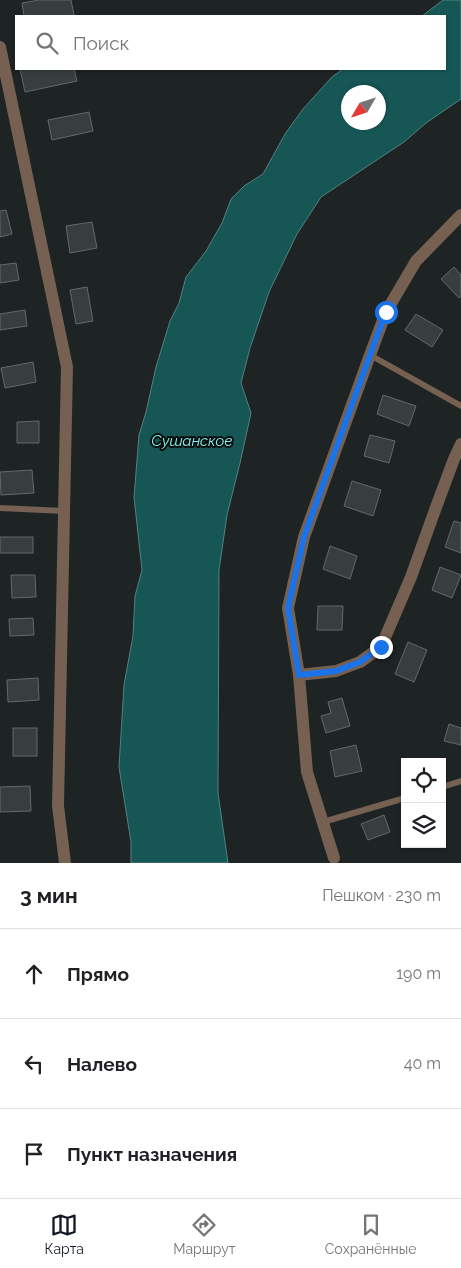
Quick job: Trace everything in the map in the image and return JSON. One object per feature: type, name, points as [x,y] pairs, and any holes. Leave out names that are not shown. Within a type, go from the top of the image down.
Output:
[{"type":"street","points":[[0,47],[67,367],[58,806],[65,863]]},
{"type":"street","points":[[334,858],[307,772],[299,675],[288,608],[304,537],[386,312],[416,261],[461,215]]},
{"type":"street","points":[[299,675],[336,671],[360,662],[381,647],[411,577],[461,444]]},
{"type":"lane","points":[[370,355],[461,406]]},
{"type":"lane","points":[[0,508],[64,511]]},
{"type":"lane","points":[[446,786],[461,782]]},
{"type":"lane","points":[[323,822],[401,799]]},
{"type":"water","name":"Сушанское","points":[[443,0],[461,0],[461,99],[426,123],[404,142],[321,197],[297,234],[269,292],[250,348],[241,383],[251,413],[227,515],[219,570],[218,793],[228,863],[131,863],[131,842],[119,767],[124,685],[133,636],[135,596],[142,570],[134,497],[139,435],[156,367],[170,321],[179,303],[186,277],[206,251],[222,223],[231,199],[244,186],[263,174],[285,134],[303,109],[332,77],[342,70],[446,70],[446,15],[423,15]]},
{"type":"building","points":[[39,0],[71,0],[74,15],[24,15],[22,3]]},
{"type":"building","points":[[20,70],[74,70],[77,81],[25,92]]},
{"type":"building","points":[[89,112],[93,131],[52,140],[48,120]]},
{"type":"building","points":[[6,210],[12,234],[0,237],[0,211]]},
{"type":"building","points":[[92,222],[97,248],[70,253],[66,226]]},
{"type":"building","points":[[16,263],[19,280],[0,283],[0,265]]},
{"type":"building","points":[[454,267],[461,275],[461,296],[459,298],[441,279]]},
{"type":"building","points":[[87,287],[93,321],[76,324],[70,290]]},
{"type":"building","points":[[25,310],[27,326],[0,330],[0,314]]},
{"type":"building","points":[[416,314],[443,330],[432,347],[405,330]]},
{"type":"building","points":[[33,362],[36,382],[5,388],[1,368]]},
{"type":"building","points":[[383,395],[416,406],[409,426],[377,414]]},
{"type":"building","points":[[39,421],[39,443],[17,443],[17,422]]},
{"type":"building","points":[[370,435],[395,441],[389,463],[364,456]]},
{"type":"building","points":[[32,470],[34,493],[1,495],[0,472]]},
{"type":"building","points":[[352,481],[381,490],[373,516],[344,506]]},
{"type":"building","points":[[454,521],[461,523],[461,553],[445,547]]},
{"type":"building","points":[[0,537],[33,537],[33,553],[0,553]]},
{"type":"building","points":[[330,546],[357,556],[350,579],[323,569]]},
{"type":"building","points":[[440,567],[461,575],[452,598],[432,590]]},
{"type":"building","points":[[11,575],[35,575],[36,597],[12,598]]},
{"type":"building","points":[[318,606],[343,606],[342,630],[317,630]]},
{"type":"building","points":[[33,618],[34,635],[10,636],[9,619]]},
{"type":"building","points":[[408,642],[427,650],[414,682],[395,674]]},
{"type":"building","points":[[38,678],[39,700],[8,702],[7,680]]},
{"type":"building","points":[[342,698],[350,726],[326,733],[321,716],[331,713],[328,702]]},
{"type":"building","points":[[449,724],[461,728],[461,745],[444,741]]},
{"type":"building","points":[[13,728],[37,728],[37,756],[13,756]]},
{"type":"building","points":[[356,745],[362,771],[335,777],[330,751]]},
{"type":"building","points":[[30,786],[31,811],[0,812],[0,787]]},
{"type":"building","points":[[384,815],[390,832],[368,840],[361,824]]},
{"type":"route","points":[[381,647],[360,662],[336,671],[299,675],[288,608],[304,537],[386,312]]}]
